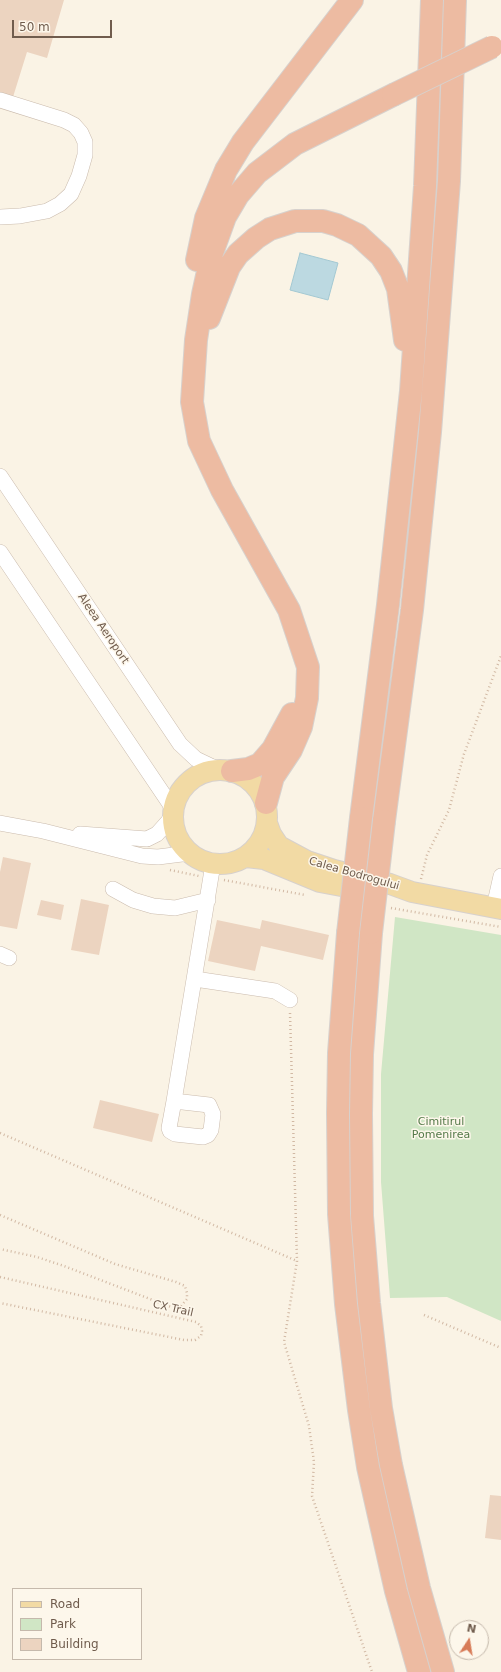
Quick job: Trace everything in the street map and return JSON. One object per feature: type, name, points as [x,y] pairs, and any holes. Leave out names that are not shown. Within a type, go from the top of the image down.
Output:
[{"type":"highway","points":[[199,319],[195,270],[206,218],[226,170],[243,142],[352,0]]},
{"type":"highway","points":[[419,1672],[396,1591],[370,1474],[358,1410],[346,1304],[339,1207],[338,1112],[339,1053],[348,933],[390,590],[411,391],[425,186],[432,0]]},
{"type":"highway","points":[[443,1672],[417,1581],[391,1465],[382,1408],[369,1303],[362,1216],[361,1114],[362,1054],[371,934],[384,821],[412,610],[430,432],[449,181],[455,0]]},
{"type":"highway","points":[[266,813],[274,777],[297,738],[306,705],[308,667],[289,610],[222,490],[199,441],[192,402],[194,354],[206,273],[216,240],[230,207],[247,184],[268,164],[296,144],[497,45]]},
{"type":"highway","points":[[194,354],[221,283],[238,254],[256,238],[282,225],[295,222],[323,222],[337,225],[358,235],[381,256],[391,271],[398,288],[402,308],[411,391]]},
{"type":"highway","points":[[225,771],[248,770],[260,764],[274,748],[288,723],[299,685],[299,638]]},
{"type":"main road","name":"Calea Bodrogului","points":[[225,771],[251,781],[261,793],[274,840],[279,846],[294,855],[334,870],[415,892],[498,908]]},
{"type":"main road","points":[[173,813],[179,795],[188,782],[202,774],[225,771]]},
{"type":"main road","name":"Calea Bodrogului","points":[[173,813],[177,835],[190,853],[201,860],[213,864],[229,864],[246,857],[259,844],[266,813]]},
{"type":"main road","name":"Calea Bodrogului","points":[[246,857],[264,859],[302,876],[334,885],[389,894],[415,892]]},
{"type":"street","points":[[0,100],[64,120],[74,125],[81,133],[85,142],[85,155],[79,176],[71,194],[60,204],[47,211],[20,216],[0,217]]},
{"type":"street","name":"Aleea Aeroport","points":[[0,476],[180,744],[196,759],[225,771]]},
{"type":"street","points":[[0,552],[173,813],[157,834],[147,839],[43,831]]},
{"type":"street","points":[[0,823],[43,831],[142,856],[158,857],[190,853]]},
{"type":"street","points":[[174,1101],[213,864]]},
{"type":"street","points":[[498,908],[501,876]]},
{"type":"street","points":[[113,889],[133,900],[153,906],[175,908],[208,900]]},
{"type":"street","points":[[195,979],[275,991],[290,1000]]},
{"type":"path","points":[[415,892],[427,856],[449,810],[464,754],[501,656]]},
{"type":"path","points":[[290,1000],[297,1261],[284,1342],[309,1426],[314,1462],[312,1496],[372,1672]]},
{"type":"path","points":[[0,1134],[297,1261]]},
{"type":"path","name":"CX Trail","points":[[0,1215],[115,1264],[185,1286],[187,1299],[181,1306],[171,1307],[64,1266],[37,1257],[0,1249]]},
{"type":"path","name":"CX Trail","points":[[0,1277],[196,1322],[201,1326],[202,1331],[201,1336],[195,1340],[184,1340],[0,1303]]},
{"type":"path","points":[[424,1315],[501,1348]]},
{"type":"green space","name":"Cimitirul Pomenirea","points":[[395,917],[501,935],[501,1321],[447,1297],[390,1298],[381,1182],[381,1074]]},
{"type":"water","points":[[300,253],[338,263],[328,300],[290,290]]},
{"type":"building","points":[[0,0],[64,0],[47,58],[27,52],[13,97],[0,94]]},
{"type":"building","points":[[3,857],[31,863],[17,929],[0,926],[0,872]]},
{"type":"building","points":[[81,899],[109,905],[99,955],[71,950]]},
{"type":"building","points":[[41,900],[64,905],[61,920],[37,915]]},
{"type":"building","points":[[217,920],[260,929],[262,920],[329,935],[323,960],[261,946],[255,971],[208,961]]},
{"type":"building","points":[[100,1100],[159,1114],[152,1142],[93,1128]]},
{"type":"building","points":[[490,1495],[501,1496],[501,1540],[485,1538]]}]
